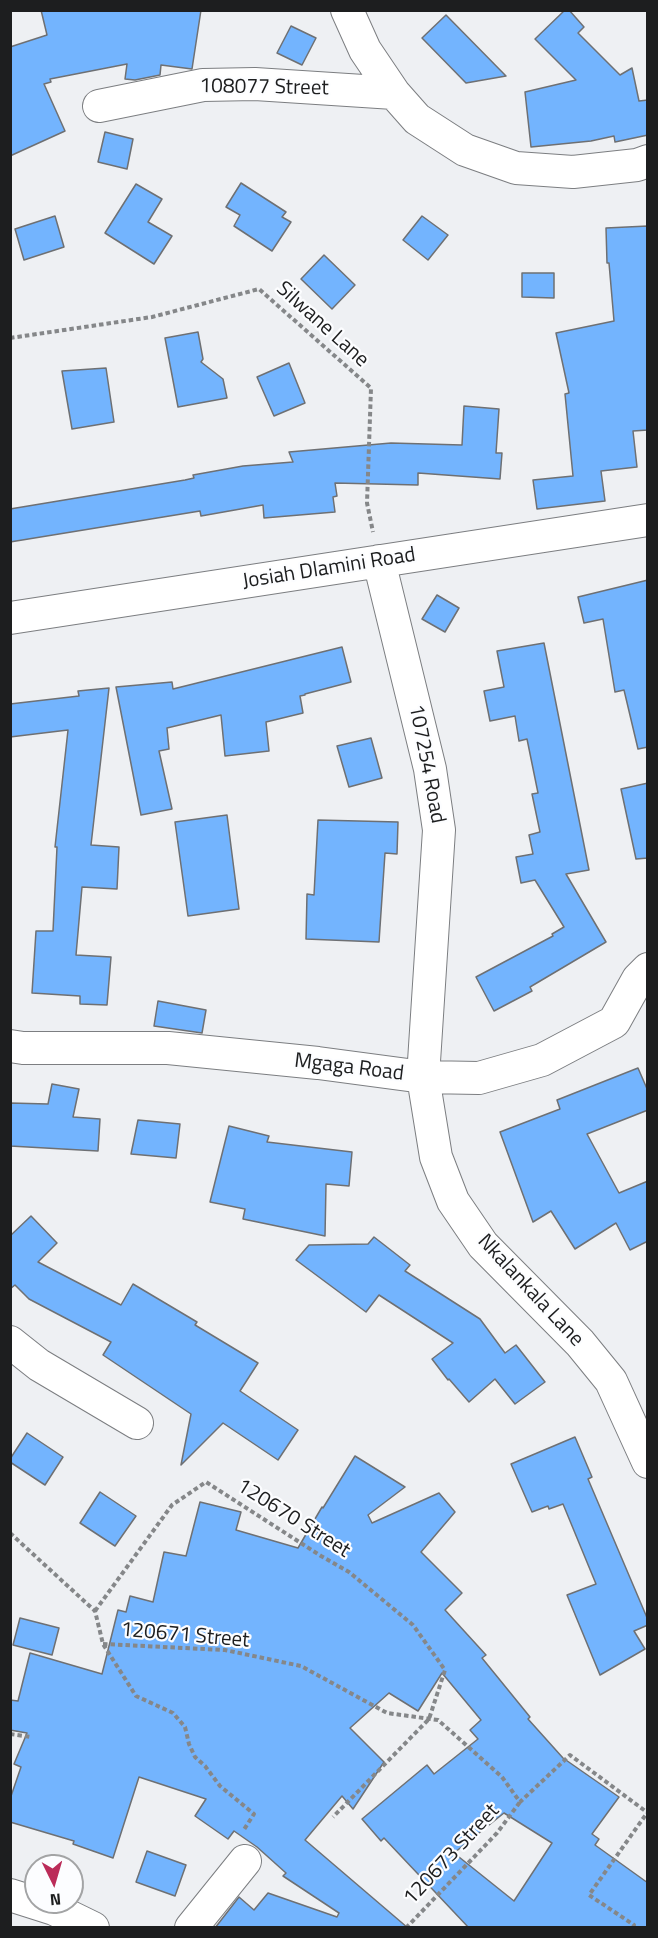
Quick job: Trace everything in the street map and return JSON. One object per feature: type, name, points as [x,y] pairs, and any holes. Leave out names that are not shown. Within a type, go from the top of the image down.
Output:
[{"type":"street","points":[[347,10],[365,50],[394,93],[417,118],[465,150],[516,168],[573,172],[637,165],[648,161]]},
{"type":"street","name":"108077 Street","points":[[99,106],[203,85],[255,84],[394,93]]},
{"type":"street","name":"Josiah Dlamini Road","points":[[10,618],[648,520]]},
{"type":"street","name":"107254 Road","points":[[379,561],[430,769],[440,830],[423,1077]]},
{"type":"street","name":"Mgaga Road","points":[[10,1046],[23,1048],[168,1048],[318,1063],[423,1077],[479,1078],[542,1060],[614,1022],[638,979],[648,969]]},
{"type":"street","name":"Nkalankala Lane","points":[[423,1077],[436,1157],[453,1201],[483,1245],[580,1343],[611,1381],[648,1462]]},
{"type":"street","points":[[10,1342],[39,1365],[137,1423]]},
{"type":"street","points":[[191,1928],[245,1861]]},
{"type":"street","points":[[10,1895],[54,1910],[93,1928]]},
{"type":"path","name":"Silwane Lane","points":[[10,338],[152,317],[259,289],[371,388],[367,503],[379,561]]},
{"type":"path","name":"120670 Street","points":[[95,1611],[172,1505],[206,1482],[349,1572],[413,1625],[445,1670],[429,1719]]},
{"type":"path","points":[[10,1533],[95,1611],[103,1644],[136,1696],[173,1713],[185,1726],[195,1757],[220,1786],[254,1814],[236,1840],[245,1861]]},
{"type":"path","name":"120671 Street","points":[[103,1644],[225,1650],[301,1666],[387,1713],[438,1720],[502,1776],[520,1802]]},
{"type":"path","points":[[333,1816],[429,1719]]},
{"type":"path","points":[[10,1734],[31,1737]]},
{"type":"path","points":[[520,1802],[570,1755],[647,1813],[589,1895],[634,1925],[633,1928]]},
{"type":"path","name":"120673 Street","points":[[406,1928],[497,1833],[520,1802]]},
{"type":"building","points":[[41,10],[201,10],[192,69],[161,65],[160,75],[135,80],[125,79],[127,64],[50,79],[51,82],[44,84],[65,131],[10,156],[10,47],[47,35]]},
{"type":"building","points":[[565,10],[569,10],[584,27],[578,33],[620,75],[632,68],[639,101],[648,100],[648,135],[615,142],[614,136],[591,141],[531,147],[525,92],[576,80],[535,39]]},
{"type":"building","points":[[446,15],[506,76],[466,83],[422,38]]},
{"type":"building","points":[[291,26],[316,38],[302,65],[277,53]]},
{"type":"building","points":[[105,132],[133,139],[127,169],[98,162]]},
{"type":"building","points":[[241,183],[286,212],[282,217],[291,222],[272,251],[234,226],[240,215],[226,207]]},
{"type":"building","points":[[136,184],[162,199],[148,222],[172,236],[154,264],[105,233]]},
{"type":"building","points":[[55,216],[64,247],[24,260],[15,229]]},
{"type":"building","points":[[422,216],[448,235],[428,260],[403,240]]},
{"type":"building","points":[[648,226],[648,430],[633,431],[637,467],[601,471],[605,501],[537,509],[533,480],[573,476],[565,394],[569,393],[556,333],[614,321],[609,263],[607,263],[606,228]]},
{"type":"building","points":[[324,255],[355,285],[332,309],[301,279]]},
{"type":"building","points":[[522,273],[554,273],[554,298],[522,297]]},
{"type":"building","points":[[198,332],[203,359],[201,362],[223,379],[227,398],[178,407],[165,338]]},
{"type":"building","points":[[289,363],[305,403],[274,416],[257,377]]},
{"type":"building","points":[[106,368],[114,422],[72,429],[62,371]]},
{"type":"building","points":[[464,406],[499,409],[496,453],[502,453],[500,479],[418,473],[418,485],[335,483],[337,496],[333,497],[335,512],[264,518],[263,505],[201,516],[200,511],[10,542],[10,509],[185,480],[194,478],[193,475],[243,466],[293,462],[289,452],[391,443],[462,445]]},
{"type":"building","points":[[648,580],[648,747],[638,749],[624,690],[615,692],[603,619],[584,623],[578,597]]},
{"type":"building","points":[[437,595],[459,608],[445,632],[422,619]]},
{"type":"building","points":[[544,643],[589,870],[566,874],[606,942],[530,987],[532,991],[494,1011],[476,977],[553,936],[552,934],[564,927],[535,880],[521,883],[516,857],[533,854],[529,835],[540,832],[532,794],[538,793],[527,739],[519,741],[515,716],[490,721],[484,691],[504,687],[497,651]]},
{"type":"building","points":[[342,647],[351,682],[300,696],[303,713],[266,722],[269,751],[225,756],[221,715],[167,728],[169,749],[159,751],[172,809],[141,815],[116,687],[172,682],[173,689]]},
{"type":"building","points":[[109,688],[91,845],[119,847],[117,889],[82,887],[76,955],[111,957],[107,1005],[80,1004],[80,996],[32,993],[36,931],[53,931],[57,847],[55,847],[68,730],[10,737],[10,704],[79,696],[78,691]]},
{"type":"building","points":[[371,738],[382,778],[349,787],[337,746]]},
{"type":"building","points":[[648,783],[648,858],[636,859],[621,789]]},
{"type":"building","points":[[227,815],[239,909],[188,916],[175,822]]},
{"type":"building","points":[[318,820],[398,822],[397,854],[385,853],[379,942],[306,939],[307,894],[314,895]]},
{"type":"building","points":[[158,1001],[206,1010],[202,1033],[154,1026]]},
{"type":"building","points":[[638,1068],[648,1091],[648,1110],[587,1134],[619,1193],[648,1181],[648,1241],[630,1250],[616,1223],[575,1249],[551,1211],[533,1222],[500,1132],[560,1109],[557,1100]]},
{"type":"building","points":[[52,1084],[79,1089],[73,1117],[100,1119],[98,1151],[10,1146],[10,1103],[48,1104]]},
{"type":"building","points":[[138,1120],[180,1124],[176,1158],[131,1154]]},
{"type":"building","points":[[229,1126],[269,1136],[267,1142],[352,1152],[349,1186],[326,1184],[325,1236],[243,1219],[245,1209],[210,1202]]},
{"type":"building","points":[[31,1216],[57,1243],[38,1262],[121,1305],[133,1284],[197,1322],[195,1325],[258,1363],[240,1391],[298,1430],[278,1460],[223,1423],[181,1465],[191,1414],[103,1355],[111,1342],[29,1299],[15,1285],[10,1289],[10,1236]]},
{"type":"building","points":[[374,1237],[410,1265],[405,1271],[480,1319],[505,1353],[516,1345],[545,1382],[515,1404],[495,1379],[469,1402],[432,1359],[453,1343],[379,1295],[366,1312],[296,1260],[309,1245],[368,1244]]},
{"type":"building","points":[[27,1433],[63,1457],[45,1485],[10,1462]]},
{"type":"building","points":[[575,1437],[592,1477],[588,1479],[648,1620],[648,1625],[634,1631],[645,1649],[600,1675],[567,1595],[596,1584],[563,1504],[549,1509],[548,1506],[532,1512],[511,1464]]},
{"type":"building","points":[[355,1456],[405,1487],[368,1515],[372,1523],[439,1493],[455,1512],[421,1552],[462,1593],[445,1610],[486,1655],[482,1658],[530,1717],[528,1719],[563,1758],[619,1797],[592,1834],[599,1839],[595,1845],[648,1883],[648,1928],[469,1928],[384,1838],[381,1841],[362,1819],[427,1765],[434,1774],[478,1739],[470,1730],[481,1720],[442,1673],[418,1711],[389,1693],[350,1728],[384,1762],[353,1809],[342,1796],[305,1840],[408,1928],[215,1928],[239,1897],[254,1910],[268,1893],[337,1917],[339,1913],[283,1876],[286,1873],[257,1847],[234,1831],[228,1839],[195,1816],[206,1799],[139,1777],[113,1858],[73,1844],[74,1841],[10,1822],[10,1799],[21,1767],[14,1764],[27,1733],[10,1730],[10,1700],[18,1701],[30,1653],[102,1674],[118,1610],[126,1612],[130,1596],[153,1602],[164,1552],[186,1556],[200,1502],[241,1512],[236,1530],[298,1548]],"holes":[[[504,1813],[552,1843],[514,1901],[454,1853]]]},
{"type":"building","points":[[100,1492],[136,1516],[115,1546],[80,1523]]},
{"type":"building","points":[[20,1618],[59,1628],[52,1655],[13,1645]]},
{"type":"building","points":[[147,1851],[186,1865],[175,1896],[136,1882]]}]
